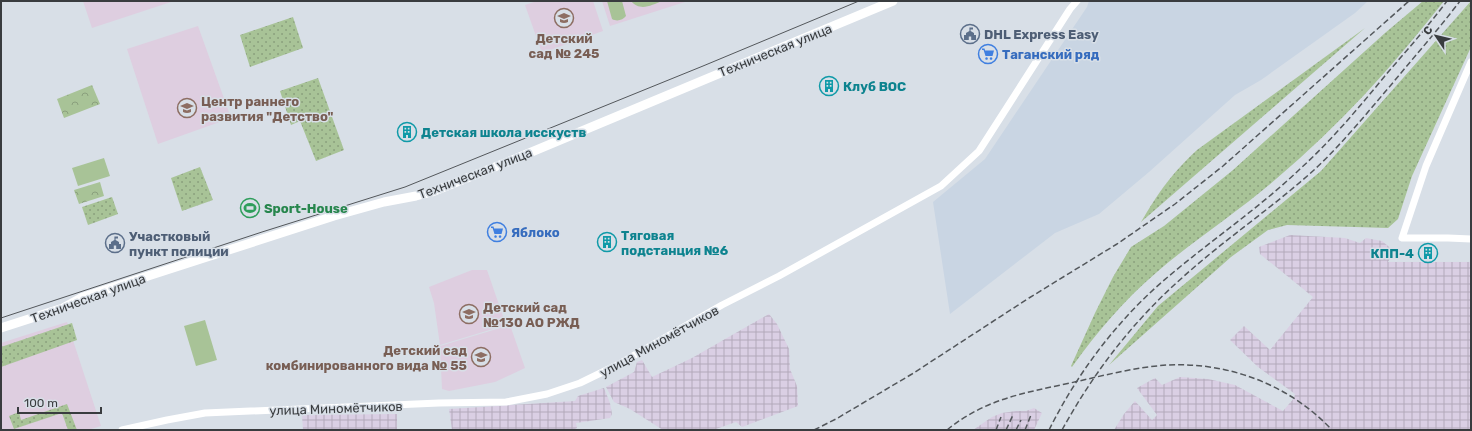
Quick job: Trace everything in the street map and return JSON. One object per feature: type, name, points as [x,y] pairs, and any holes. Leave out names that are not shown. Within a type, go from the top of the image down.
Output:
[{"type":"main road","name":"Техническая улица","points":[[1,328],[63,308],[83,297],[334,216],[384,202],[432,192],[510,161],[893,1]]},
{"type":"street","name":"улица Миномётчиков","points":[[122,430],[205,413],[439,403],[506,402],[548,394],[580,383],[617,366],[722,305],[779,276],[941,186],[979,151],[1070,9],[1077,1]]},
{"type":"street","points":[[1471,62],[1426,166],[1402,238],[1471,239]]},
{"type":"shaded area","points":[[83,1],[174,1],[92,28]]},
{"type":"shaded area","name":"Детский сад № 245","points":[[537,1],[593,1],[603,31],[542,53],[525,5]]},
{"type":"shaded area","points":[[602,1],[688,1],[610,26]]},
{"type":"shaded area","name":"Таганский ряд","points":[[1089,1],[1368,1],[1355,13],[1261,80],[1235,95],[1149,172],[1099,214],[1055,233],[950,314],[933,202],[985,159],[1087,7]]},
{"type":"shaded area","points":[[198,26],[231,118],[158,144],[127,49]]},
{"type":"shaded area","points":[[1290,235],[1345,238],[1360,243],[1366,238],[1382,241],[1394,251],[1388,262],[1471,262],[1471,430],[1114,430],[1124,414],[1135,401],[1152,420],[1157,415],[1137,388],[1155,378],[1162,385],[1180,377],[1208,379],[1235,385],[1283,411],[1294,398],[1295,394],[1258,367],[1230,340],[1244,326],[1270,350],[1313,297],[1260,254],[1259,247]]},
{"type":"shaded area","name":"Детский сад №130 АО РЖД","points":[[472,270],[487,270],[506,325],[440,345],[434,303],[429,287]]},
{"type":"shaded area","points":[[769,314],[777,324],[789,349],[790,369],[797,386],[798,406],[742,427],[736,422],[713,430],[663,430],[630,409],[614,402],[606,387],[634,372],[637,362],[642,360],[652,377],[692,358]]},
{"type":"shaded area","points":[[67,322],[101,426],[88,430],[1,430],[1,343]]},
{"type":"shaded area","name":"Детский сад комбинированного вида № 55","points":[[510,325],[525,368],[495,382],[449,391],[442,389],[440,346]]},
{"type":"shaded area","points":[[604,388],[610,403],[612,414],[610,418],[576,423],[577,428],[575,430],[452,430],[449,409],[575,401],[578,396]]},
{"type":"shaded area","points":[[1034,408],[1042,413],[1034,430],[973,430],[992,417],[1002,413],[1026,411]]},
{"type":"shaded area","points":[[397,414],[397,430],[303,430],[302,415]]},
{"type":"green space","points":[[607,1],[622,1],[626,16],[620,20],[612,19]]},
{"type":"green space","points":[[631,1],[662,1],[650,6],[642,7]]},
{"type":"green space","points":[[1423,1],[1444,1],[1406,48],[1344,116],[1322,138],[1262,191],[1186,248],[1133,294],[1091,341],[1072,367],[1071,366],[1095,313],[1113,277],[1131,247],[1164,226],[1233,170],[1385,33]]},
{"type":"green space","points":[[1471,1],[1471,47],[1412,176],[1398,219],[1388,228],[1287,225],[1268,230],[1231,257],[1109,365],[1158,306],[1321,171]]},
{"type":"green space","points":[[293,17],[303,48],[250,67],[240,35]]},
{"type":"green space","points":[[1365,28],[1141,222],[1166,184],[1197,150]]},
{"type":"green space","points":[[318,78],[344,150],[316,161],[300,121],[291,125],[280,91]]},
{"type":"green space","points":[[92,85],[100,104],[64,118],[57,99]]},
{"type":"green space","points":[[104,158],[110,176],[78,186],[72,168]]},
{"type":"green space","points":[[200,167],[213,200],[182,211],[171,178]]},
{"type":"green space","points":[[100,182],[104,196],[79,204],[74,190]]},
{"type":"green space","points":[[112,197],[118,214],[88,225],[82,207]]},
{"type":"green space","points":[[205,320],[217,360],[196,366],[184,326]]},
{"type":"green space","points":[[72,323],[77,340],[1,367],[1,347]]},
{"type":"green space","points":[[67,404],[77,430],[68,430],[62,413],[14,429],[9,416],[19,412],[21,420]]},
{"type":"tram line","points":[[1,318],[262,232],[405,187],[859,1]]},
{"type":"railway","points":[[814,430],[836,419],[912,374],[1029,298],[1117,244],[1175,204],[1223,166],[1409,1]]},
{"type":"railway","points":[[1049,430],[1072,389],[1098,350],[1128,315],[1162,282],[1284,184],[1312,158],[1357,109],[1447,1]]},
{"type":"railway","points":[[1062,430],[1087,388],[1131,329],[1165,294],[1199,263],[1314,170],[1372,107],[1435,33],[1460,1]]},
{"type":"railway","points":[[947,430],[961,419],[990,404],[1021,394],[1119,372],[1168,365],[1191,365],[1213,368],[1236,372],[1257,380],[1278,389],[1297,400],[1332,430]]},
{"type":"railway","points":[[1006,430],[1013,415]]},
{"type":"railway","points":[[1025,430],[1031,415]]},
{"type":"railway","points":[[996,430],[1001,417]]},
{"type":"railway","points":[[1016,430],[1021,420]]},
{"type":"place","name":"Детский сад № 245","points":[[564,18]]},
{"type":"place","name":"DHL Express Easy","points":[[970,34]]},
{"type":"place","name":"Таганский ряд","points":[[988,54]]},
{"type":"place","name":"Клуб ВОС","points":[[829,86]]},
{"type":"place","name":"Центр раннего развития \"Детство\"","points":[[187,108]]},
{"type":"place","name":"Детская школа исскуств","points":[[407,132]]},
{"type":"place","name":"Sport-House","points":[[250,208]]},
{"type":"place","name":"Яблоко","points":[[497,232]]},
{"type":"place","name":"Тяговая подстанция №6","points":[[607,242]]},
{"type":"place","name":"Участковый пункт полиции","points":[[115,243]]},
{"type":"place","name":"КПП-4","points":[[1428,253]]},
{"type":"place","name":"Детский сад №130 АО РЖД","points":[[469,314]]},
{"type":"place","name":"Детский сад комбинированного вида № 55","points":[[481,357]]}]
